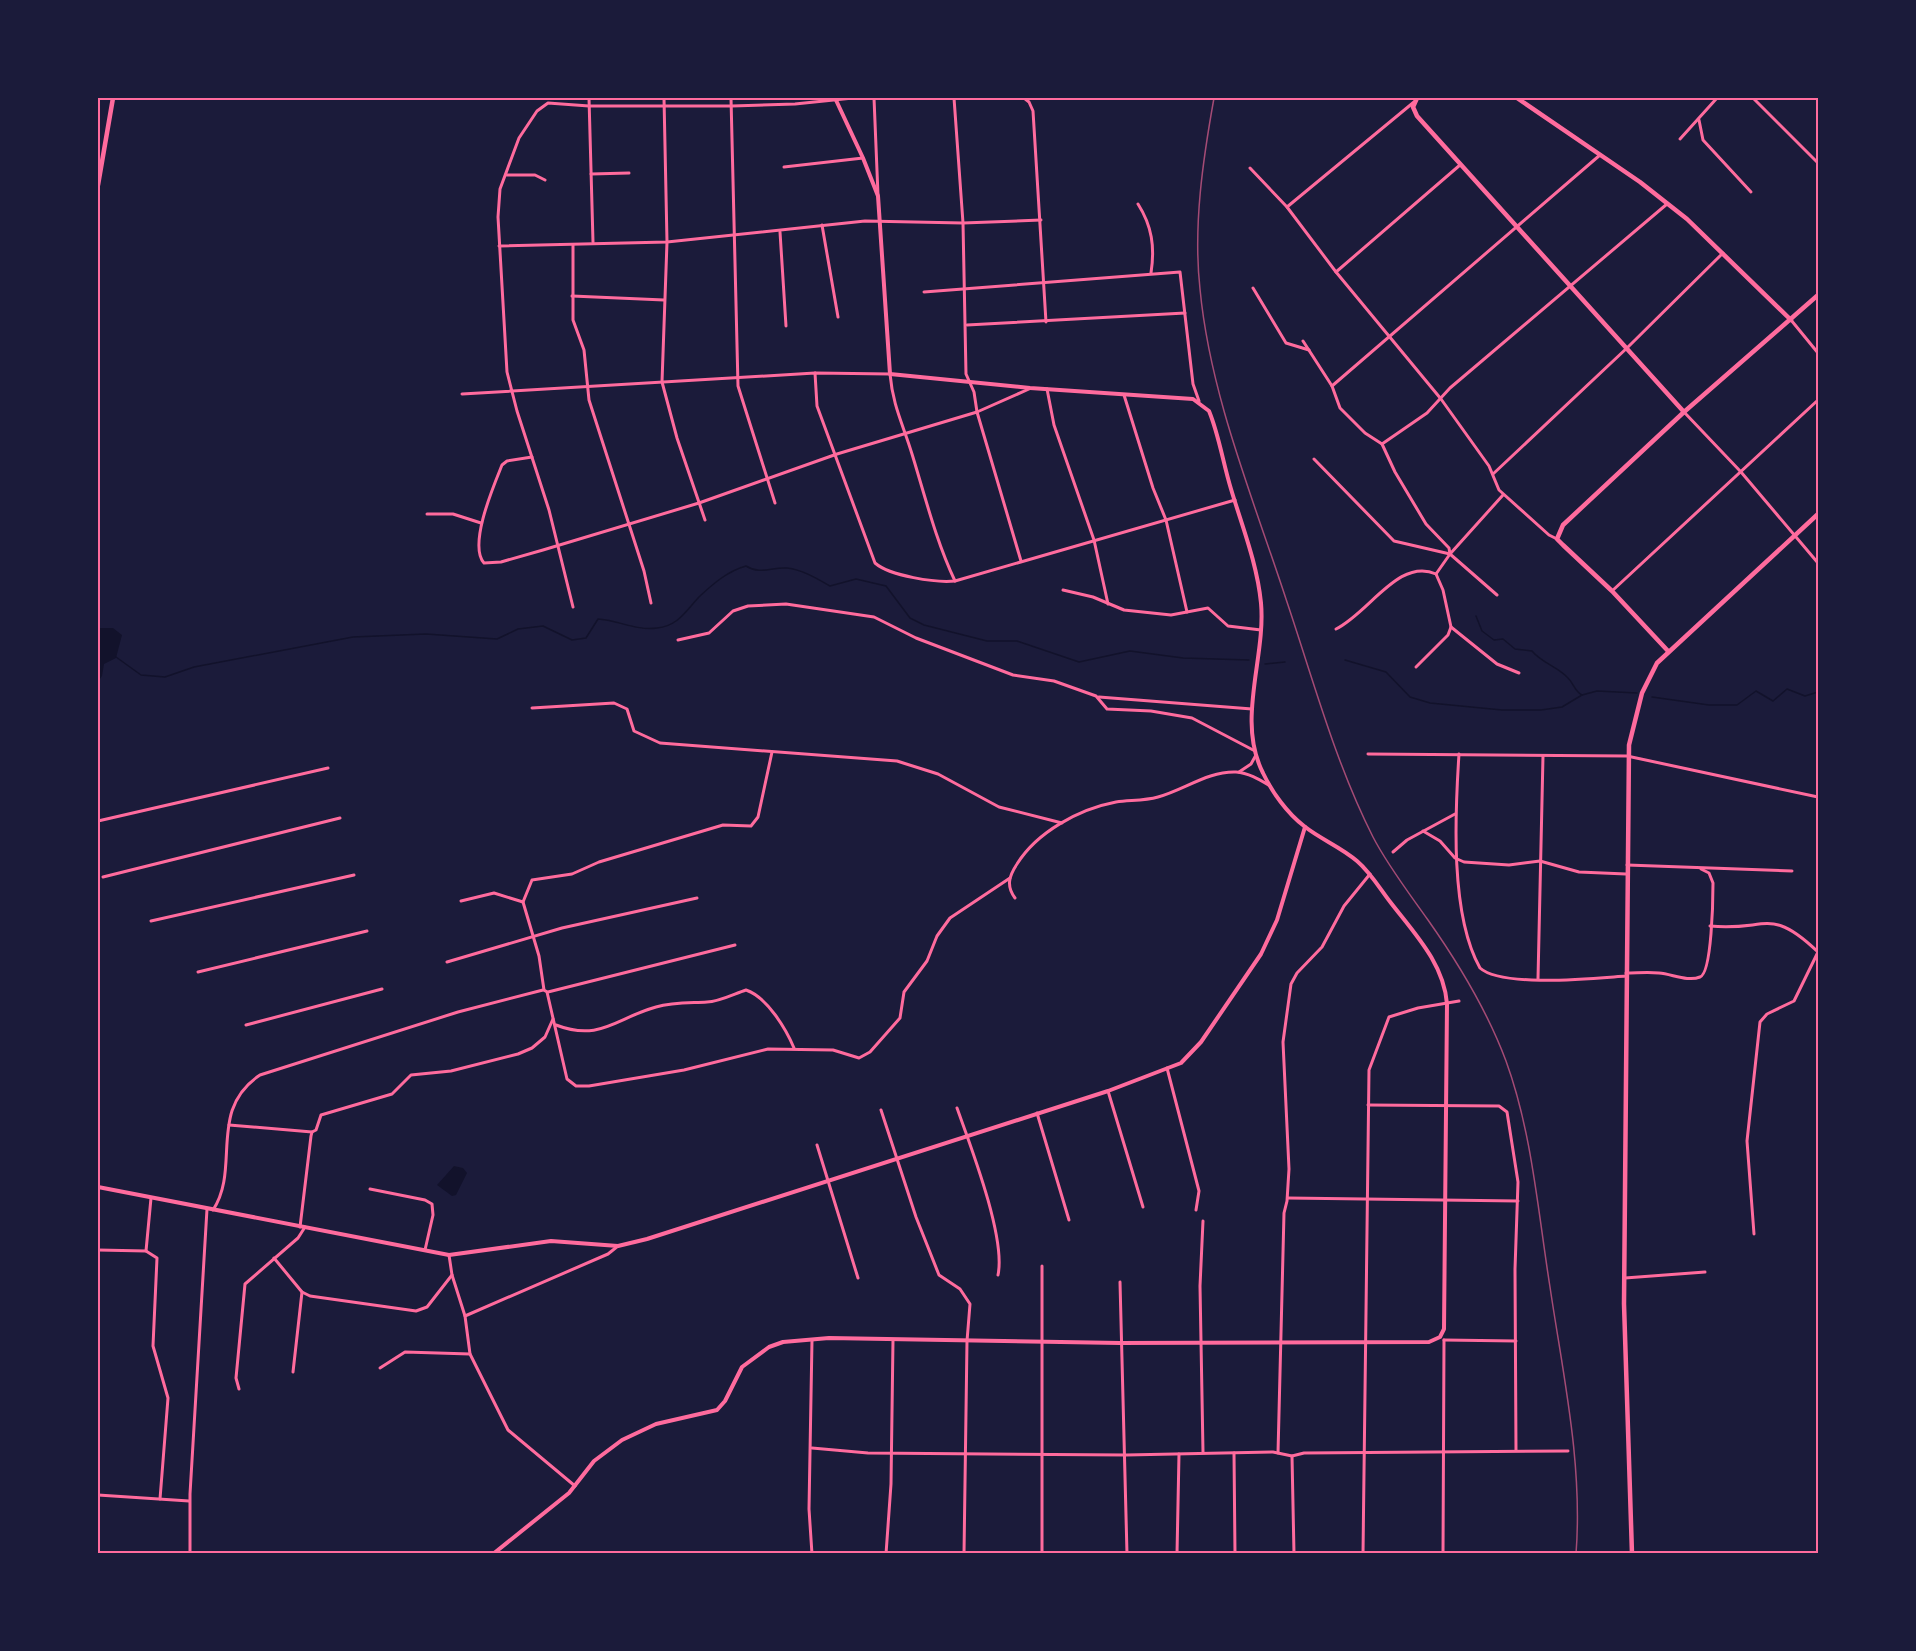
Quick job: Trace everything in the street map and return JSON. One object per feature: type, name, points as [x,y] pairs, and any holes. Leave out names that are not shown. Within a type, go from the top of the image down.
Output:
[{"type":"main road","points":[[98,185],[113,98]]},
{"type":"main road","points":[[1517,98],[1600,155],[1704,233],[1791,320]]},
{"type":"main road","points":[[1415,100],[1417,116],[1628,347],[1684,412]]},
{"type":"main road","points":[[1668,651],[1612,591],[1557,539],[1563,525],[1684,412],[1818,295]]},
{"type":"main road","points":[[1632,1554],[1625,1278],[1627,756],[1642,693],[1652,671],[1668,651],[1818,514]]},
{"type":"street","points":[[589,98],[593,242]]},
{"type":"street","points":[[664,98],[667,242],[662,382],[677,438],[705,520]]},
{"type":"street","points":[[732,98],[739,391],[769,478],[775,503]]},
{"type":"street","points":[[795,98],[795,104]]},
{"type":"street","points":[[573,608],[549,510],[507,372],[499,246],[500,192],[519,138],[537,111],[548,103],[589,106],[732,106],[795,104],[853,98]]},
{"type":"street","points":[[874,98],[878,196],[893,405],[906,432],[944,556],[955,581]]},
{"type":"street","points":[[954,98],[966,287],[966,374],[974,392],[977,412],[1021,561]]},
{"type":"street","points":[[1024,98],[1033,111],[1046,322]]},
{"type":"street","points":[[1680,139],[1700,120],[1717,98]]},
{"type":"street","points":[[1753,98],[1818,163]]},
{"type":"street","points":[[835,99],[878,196]]},
{"type":"street","points":[[1287,207],[1415,100]]},
{"type":"street","points":[[1700,120],[1703,140],[1750,192]]},
{"type":"street","points":[[1332,386],[1391,337],[1516,225],[1600,155]]},
{"type":"street","points":[[784,167],[863,158]]},
{"type":"street","points":[[1336,272],[1460,165]]},
{"type":"street","points":[[1250,168],[1287,207],[1336,272],[1442,399],[1493,475],[1503,495],[1549,535],[1557,539]]},
{"type":"street","points":[[591,174],[630,173]]},
{"type":"street","points":[[507,175],[535,175],[545,180]]},
{"type":"street","points":[[1138,204],[1150,227],[1153,258],[1151,273]]},
{"type":"street","points":[[1382,444],[1427,412],[1442,399],[1450,388],[1667,204]]},
{"type":"street","points":[[499,246],[667,242],[865,221],[963,223],[1041,220]]},
{"type":"street","points":[[822,225],[838,317]]},
{"type":"street","points":[[780,231],[786,326]]},
{"type":"street","points":[[573,244],[573,320],[584,350],[586,384],[644,571],[651,603]]},
{"type":"street","points":[[1493,475],[1723,253]]},
{"type":"street","points":[[924,292],[1180,272],[1193,384],[1199,401],[1210,414],[1247,536],[1259,589],[1261,630],[1253,709],[1256,753],[1271,786],[1305,827],[1348,854],[1370,874],[1432,958],[1443,980],[1447,1004],[1445,1325],[1442,1339],[1443,1554]]},
{"type":"street","points":[[1253,288],[1286,342],[1294,347],[1309,350]]},
{"type":"street","points":[[572,296],[664,300]]},
{"type":"street","points":[[967,326],[1185,313]]},
{"type":"street","points":[[1791,320],[1818,353]]},
{"type":"street","points":[[1303,341],[1332,386],[1340,408],[1365,433],[1382,444],[1395,472],[1426,524],[1449,548],[1450,554]]},
{"type":"street","points":[[815,373],[817,406],[837,454],[864,536],[877,565],[914,578],[955,581],[1235,500]]},
{"type":"street","points":[[462,394],[586,384],[815,373],[890,374],[1199,401]]},
{"type":"street","points":[[532,457],[507,461],[502,465],[481,524],[480,556],[484,563],[501,562],[699,503],[837,454],[977,412],[1030,388]]},
{"type":"street","points":[[1047,389],[1054,425],[1094,540],[1108,604]]},
{"type":"street","points":[[1124,393],[1153,488],[1166,520],[1187,612]]},
{"type":"street","points":[[1612,591],[1818,400]]},
{"type":"street","points":[[1684,412],[1741,472],[1818,563]]},
{"type":"street","points":[[1314,459],[1394,541],[1450,554],[1497,595]]},
{"type":"street","points":[[1436,574],[1450,554],[1503,495]]},
{"type":"street","points":[[427,514],[453,514],[481,524]]},
{"type":"street","points":[[1336,628],[1354,619],[1404,574],[1418,571],[1436,574]]},
{"type":"street","points":[[1436,574],[1452,627],[1497,664],[1519,673]]},
{"type":"street","points":[[1063,590],[1120,609],[1171,615],[1208,608],[1228,626],[1261,630]]},
{"type":"street","points":[[678,640],[709,633],[738,609],[786,604],[881,619],[916,638],[1013,675],[1054,681],[1098,697],[1253,709]]},
{"type":"street","points":[[1416,668],[1448,635],[1452,627]]},
{"type":"street","points":[[1098,697],[1107,709],[1151,711],[1198,719],[1256,753]]},
{"type":"street","points":[[532,708],[589,703],[618,704],[627,709],[634,732],[653,741],[897,761],[938,774],[999,807],[1062,824]]},
{"type":"street","points":[[772,752],[758,816],[751,826],[723,825],[599,862],[572,874],[550,875],[532,880],[523,902],[545,991],[556,1025],[567,1078],[572,1084],[597,1086],[684,1070],[768,1049],[833,1050],[859,1058],[870,1052],[900,1018],[904,992],[927,961],[937,936],[950,918],[1010,878],[1033,843],[1062,824],[1098,807],[1156,798],[1210,776],[1239,772],[1251,764],[1256,753]]},
{"type":"street","points":[[1368,754],[1627,756],[1818,797]]},
{"type":"street","points":[[1460,754],[1455,814],[1455,858],[1465,919],[1478,965],[1483,971],[1494,975],[1538,979],[1578,980],[1655,972],[1701,977],[1708,967],[1713,883],[1709,873],[1701,869]]},
{"type":"street","points":[[1538,979],[1543,756]]},
{"type":"street","points":[[98,821],[328,768]]},
{"type":"street","points":[[1239,772],[1271,786]]},
{"type":"street","points":[[1393,852],[1423,831],[1455,814]]},
{"type":"street","points":[[103,877],[340,818]]},
{"type":"street","points":[[98,1187],[449,1255],[557,1241],[618,1246],[647,1239],[1108,1091],[1181,1063],[1201,1042],[1261,954],[1277,920],[1305,827]]},
{"type":"street","points":[[1423,831],[1440,841],[1455,858],[1488,865],[1540,861],[1579,872],[1626,874]]},
{"type":"street","points":[[1626,865],[1792,871]]},
{"type":"street","points":[[1278,1453],[1284,1214],[1288,1198],[1289,1114],[1283,1042],[1292,980],[1322,947],[1344,906],[1370,874]]},
{"type":"street","points":[[151,921],[354,875]]},
{"type":"street","points":[[1010,878],[1009,887],[1015,898]]},
{"type":"street","points":[[462,901],[494,893],[523,902]]},
{"type":"street","points":[[447,962],[533,936],[697,898]]},
{"type":"street","points":[[1710,926],[1728,928],[1780,923],[1796,932],[1818,952],[1794,1001],[1767,1014],[1760,1022],[1747,1142],[1754,1234]]},
{"type":"street","points":[[198,972],[367,931]]},
{"type":"street","points":[[213,1210],[221,1195],[229,1125],[239,1094],[250,1082],[268,1071],[458,1012],[735,945]]},
{"type":"street","points":[[246,1025],[382,989]]},
{"type":"street","points":[[556,1025],[572,1031],[599,1031],[657,1007],[689,1002],[710,1002],[746,990],[765,1005],[789,1035],[794,1048]]},
{"type":"street","points":[[1363,1554],[1366,1199],[1370,1063],[1389,1017],[1418,1008],[1459,1001]]},
{"type":"street","points":[[229,1125],[312,1132],[316,1130],[319,1118],[326,1112],[392,1094],[411,1075],[451,1071],[532,1048],[545,1036],[553,1019]]},
{"type":"street","points":[[1167,1068],[1198,1187],[1196,1210]]},
{"type":"street","points":[[1108,1091],[1143,1207]]},
{"type":"street","points":[[1368,1105],[1502,1107],[1507,1112],[1518,1176],[1516,1451]]},
{"type":"street","points":[[957,1108],[967,1135],[1000,1256],[998,1275]]},
{"type":"street","points":[[881,1110],[916,1216],[939,1275],[964,1294],[971,1309],[967,1341],[964,1554]]},
{"type":"street","points":[[1037,1113],[1069,1220]]},
{"type":"street","points":[[239,1389],[236,1378],[244,1288],[247,1281],[274,1258],[302,1227],[312,1132]]},
{"type":"street","points":[[817,1145],[858,1278]]},
{"type":"street","points":[[370,1189],[425,1200],[432,1204],[434,1215],[424,1250]]},
{"type":"street","points":[[146,1251],[151,1198]]},
{"type":"street","points":[[1288,1198],[1518,1201]]},
{"type":"street","points":[[190,1554],[189,1501],[207,1209]]},
{"type":"street","points":[[1203,1221],[1200,1286],[1203,1341],[1203,1452]]},
{"type":"street","points":[[465,1316],[608,1254],[618,1246]]},
{"type":"street","points":[[98,1250],[146,1251],[155,1255],[158,1262],[153,1346],[168,1398],[160,1499]]},
{"type":"street","points":[[449,1255],[452,1275],[465,1316],[471,1354],[508,1430],[575,1486]]},
{"type":"street","points":[[274,1258],[302,1292],[320,1298],[329,1297],[416,1311],[424,1309],[452,1275]]},
{"type":"street","points":[[1042,1266],[1040,1341],[1042,1554]]},
{"type":"street","points":[[1625,1278],[1705,1272]]},
{"type":"street","points":[[1120,1282],[1127,1554]]},
{"type":"street","points":[[293,1372],[302,1292]]},
{"type":"street","points":[[493,1554],[575,1486],[594,1461],[622,1440],[656,1424],[717,1410],[725,1401],[742,1367],[762,1351],[783,1342],[813,1338],[1120,1343],[1429,1342],[1442,1339],[1516,1341]]},
{"type":"street","points":[[813,1338],[810,1368],[813,1387],[809,1509],[813,1554]]},
{"type":"street","points":[[886,1554],[893,1340]]},
{"type":"street","points":[[380,1368],[405,1352],[471,1354]]},
{"type":"street","points":[[98,1399],[98,1432]]},
{"type":"street","points":[[812,1448],[868,1453],[1126,1455],[1203,1452],[1278,1453],[1292,1456],[1304,1453],[1568,1451]]},
{"type":"street","points":[[1234,1453],[1235,1554]]},
{"type":"street","points":[[1177,1554],[1179,1454]]},
{"type":"street","points":[[1292,1456],[1294,1554]]},
{"type":"street","points":[[98,1494],[189,1501]]},
{"type":"shaded area","points":[[98,628],[113,628],[122,635],[116,658],[104,664],[102,676],[98,682]]},
{"type":"shaded area","points":[[454,1166],[463,1168],[467,1173],[456,1195],[452,1196],[437,1185]]},
{"type":"waterway","points":[[116,657],[141,675],[165,677],[194,667],[353,637],[426,634],[497,639],[518,629],[543,626],[572,640],[586,638],[598,619],[650,629],[665,627],[677,620],[716,582],[727,574],[746,566],[756,570],[793,569],[830,586],[856,579],[886,586],[910,618],[924,625],[987,641],[1017,641],[1079,662],[1130,651],[1183,658],[1249,660]]},
{"type":"waterway","points":[[1476,616],[1482,631],[1494,640],[1503,639],[1515,649],[1532,651],[1540,659],[1563,673],[1582,695]]},
{"type":"waterway","points":[[1345,660],[1386,672],[1410,697],[1430,703],[1502,710],[1541,710],[1562,707],[1582,695],[1597,691],[1637,693]]},
{"type":"waterway","points":[[1265,664],[1285,662]]},
{"type":"waterway","points":[[1652,697],[1709,705],[1737,705],[1756,691],[1773,701],[1787,689],[1805,696],[1818,692]]},
{"type":"railway","points":[[1214,98],[1198,217],[1200,289],[1213,368],[1234,446],[1325,720],[1359,809],[1379,848],[1451,953],[1472,988],[1498,1042],[1515,1088],[1533,1172],[1570,1420],[1577,1487],[1576,1554]]}]
